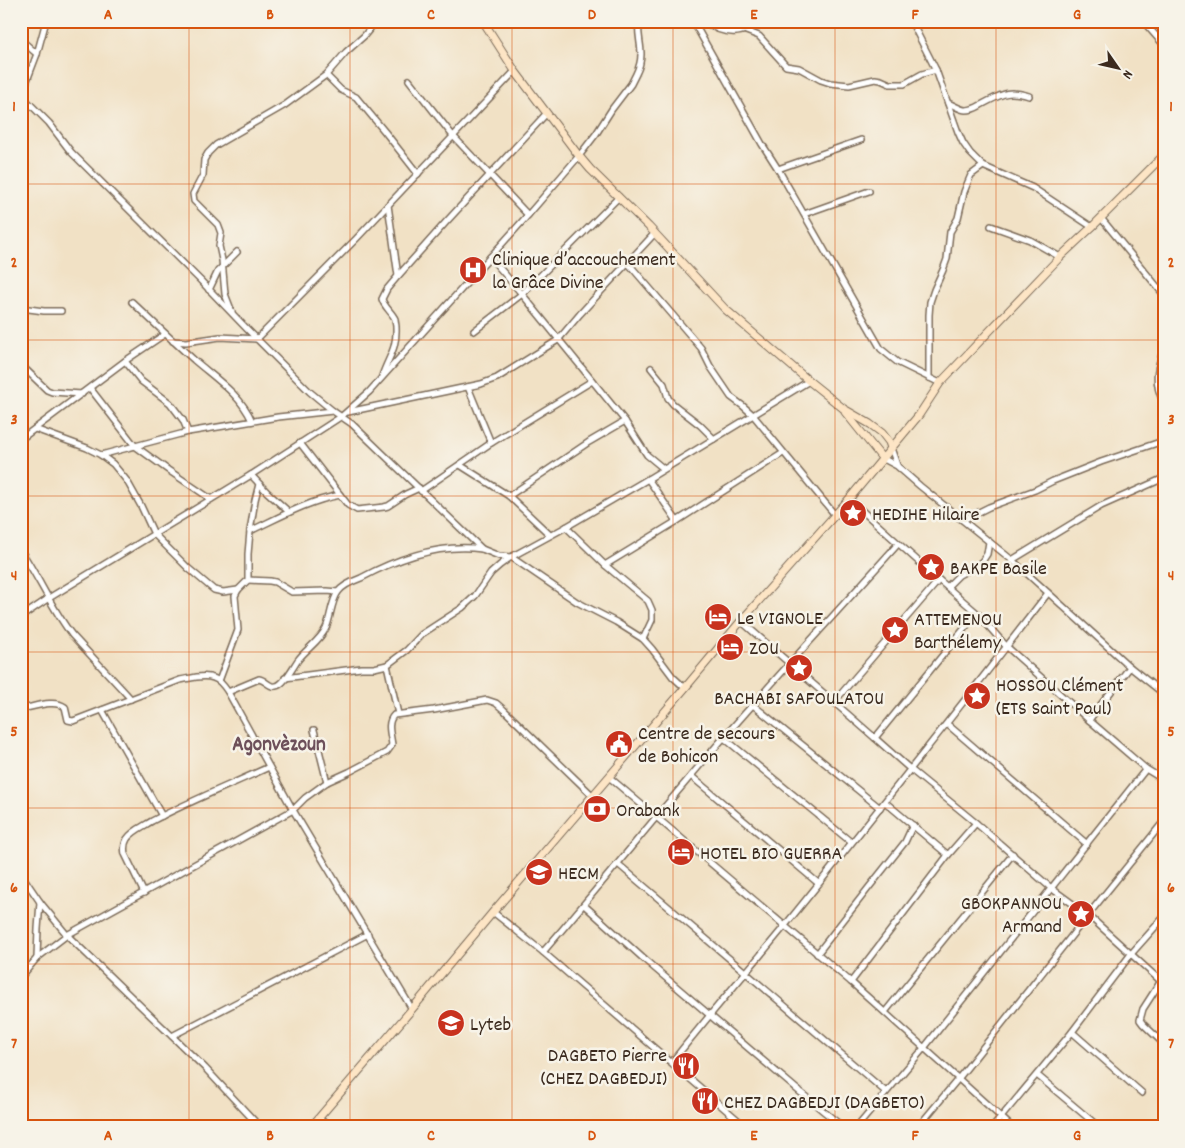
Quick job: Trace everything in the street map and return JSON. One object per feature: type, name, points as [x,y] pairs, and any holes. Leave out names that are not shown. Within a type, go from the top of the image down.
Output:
[{"type":"street","points":[[46,21],[37,54],[21,95],[49,123],[71,152],[310,392],[332,411],[352,424],[482,549]]},
{"type":"street","points":[[232,314],[225,294],[219,246],[221,233],[218,225],[194,200],[193,194],[203,176],[204,160],[216,145],[286,106],[326,75],[346,52],[364,36],[374,21]]},
{"type":"street","points":[[483,21],[515,71],[579,156],[655,233],[725,310],[844,409],[870,424],[886,437],[897,466]]},
{"type":"street","points":[[21,617],[251,475],[347,412],[381,378],[528,215],[596,134],[612,108],[631,84],[640,64],[639,21]]},
{"type":"street","points":[[693,21],[881,349],[896,362],[940,383]]},
{"type":"street","points":[[702,21],[718,31],[732,33],[746,31],[768,21]]},
{"type":"street","points":[[912,21],[936,70],[963,143],[970,153],[984,166],[1033,188],[1092,227]]},
{"type":"street","points":[[1145,22],[1164,45]]},
{"type":"street","points":[[746,31],[759,36],[786,66],[800,68],[830,83],[849,85],[881,80],[890,84],[904,84],[922,74],[936,70]]},
{"type":"street","points":[[21,40],[37,54]]},
{"type":"street","points":[[173,341],[186,342],[220,337],[257,339],[418,174],[515,71]]},
{"type":"street","points":[[326,75],[341,90],[356,97],[418,174]]},
{"type":"street","points":[[408,80],[453,136],[528,215]]},
{"type":"street","points":[[948,103],[965,110],[973,109],[1000,95],[1009,93],[1029,96]]},
{"type":"street","points":[[381,378],[397,338],[395,319],[383,303],[382,296],[489,175],[546,114]]},
{"type":"street","points":[[778,169],[861,140]]},
{"type":"street","points":[[311,1127],[741,621],[849,499],[919,415],[940,383],[1060,257],[1164,155]]},
{"type":"street","points":[[929,378],[930,302],[943,270],[950,232],[958,218],[964,192],[971,175],[984,166]]},
{"type":"street","points":[[804,214],[869,191]]},
{"type":"street","points":[[474,331],[522,294],[618,197]]},
{"type":"street","points":[[388,205],[398,276]]},
{"type":"street","points":[[1101,218],[1164,295]]},
{"type":"street","points":[[991,226],[1030,240],[1060,257]]},
{"type":"street","points":[[347,412],[468,387],[497,378],[558,340],[655,233]]},
{"type":"street","points":[[210,290],[222,267],[237,252]]},
{"type":"street","points":[[490,257],[625,421],[647,455],[664,469]]},
{"type":"street","points":[[628,263],[701,348],[710,366],[732,398],[753,415],[835,515]]},
{"type":"street","points":[[132,302],[165,334],[233,393],[242,402],[252,421]]},
{"type":"street","points":[[21,308],[44,311],[61,310]]},
{"type":"street","points":[[21,439],[165,334]]},
{"type":"street","points":[[1164,348],[1157,372],[1157,384],[1160,396],[1164,402]]},
{"type":"street","points":[[125,362],[141,381],[170,403],[183,420],[188,432]]},
{"type":"street","points":[[21,365],[47,390],[82,394]]},
{"type":"street","points":[[651,368],[664,384],[668,398],[673,404],[714,440]]},
{"type":"street","points":[[300,443],[353,509],[364,510],[388,506],[406,494],[420,490],[592,380]]},
{"type":"street","points":[[285,678],[387,665],[407,650],[422,634],[462,608],[475,596],[492,573],[511,557],[648,479],[809,381]]},
{"type":"street","points":[[468,387],[491,443]]},
{"type":"street","points":[[90,388],[136,446],[211,499]]},
{"type":"street","points":[[844,409],[882,458],[897,466],[1012,560],[1130,667],[1164,694]]},
{"type":"street","points":[[102,455],[188,432],[310,412],[332,411]]},
{"type":"street","points":[[508,496],[589,442],[625,421]]},
{"type":"street","points":[[35,429],[102,455],[113,464],[126,482],[141,506],[154,534],[188,568],[214,590],[223,592],[238,590]]},
{"type":"street","points":[[963,520],[988,507],[1035,490],[1100,462],[1160,442],[1164,444]]},
{"type":"street","points":[[605,565],[783,453]]},
{"type":"street","points":[[460,465],[508,496],[550,535]]},
{"type":"street","points":[[251,475],[289,512]]},
{"type":"street","points":[[1012,560],[1101,506],[1164,478]]},
{"type":"street","points":[[648,479],[677,521]]},
{"type":"street","points":[[219,681],[238,630],[234,600],[238,590],[248,580],[250,531],[254,500],[259,484]]},
{"type":"street","points":[[250,531],[312,502],[340,495]]},
{"type":"street","points":[[849,499],[977,613],[1006,646],[1088,720],[1146,769],[1164,780]]},
{"type":"street","points":[[566,527],[605,565],[648,601],[651,606],[652,620],[643,639]]},
{"type":"street","points":[[947,587],[959,575],[972,569],[983,560],[987,554],[989,542]]},
{"type":"street","points":[[543,952],[724,738],[898,544]]},
{"type":"street","points":[[228,692],[259,679],[265,680],[270,686],[282,683],[301,656],[323,634],[338,592],[350,583],[383,566],[407,557],[433,550],[458,547],[482,549],[500,556],[511,557],[577,602],[616,622],[643,639],[673,677],[685,688]]},
{"type":"street","points":[[21,551],[63,624],[131,699]]},
{"type":"street","points":[[248,580],[270,580],[292,592],[338,592]]},
{"type":"street","points":[[834,702],[939,580]]},
{"type":"street","points":[[672,1062],[885,802],[1048,593]]},
{"type":"street","points":[[875,738],[977,613]]},
{"type":"street","points":[[741,621],[910,769],[1051,888],[1088,915],[1162,983],[1144,1009],[1140,1020],[1164,1044]]},
{"type":"street","points":[[387,665],[398,714]]},
{"type":"street","points":[[1088,720],[1130,667]]},
{"type":"street","points":[[21,709],[60,704],[65,707],[68,720],[70,721],[180,680],[204,677],[219,681],[228,692],[293,810],[412,1009]]},
{"type":"street","points":[[21,977],[37,958],[67,936],[293,810],[326,782],[388,752],[392,745],[389,723],[394,715],[434,710],[481,700],[496,703],[593,796]]},
{"type":"street","points":[[753,705],[880,808]]},
{"type":"street","points":[[102,710],[162,816]]},
{"type":"street","points":[[947,724],[1087,844]]},
{"type":"street","points":[[314,730],[326,782]]},
{"type":"street","points":[[724,738],[851,842]]},
{"type":"street","points":[[144,893],[125,854],[124,848],[127,839],[134,832],[162,816],[206,794],[269,767]]},
{"type":"street","points":[[857,1127],[924,1048],[1146,769]]},
{"type":"street","points":[[692,776],[818,883]]},
{"type":"street","points":[[609,777],[851,982],[1012,1127]]},
{"type":"street","points":[[885,802],[948,855]]},
{"type":"street","points":[[918,1127],[1164,820]]},
{"type":"street","points":[[851,982],[948,855],[976,823]]},
{"type":"street","points":[[817,954],[906,842],[913,826]]},
{"type":"street","points":[[884,1012],[1013,854]]},
{"type":"street","points":[[618,864],[886,1092]]},
{"type":"street","points":[[21,874],[67,936],[205,1068],[260,1127]]},
{"type":"street","points":[[37,958],[40,902]]},
{"type":"street","points":[[584,905],[645,960],[843,1127]]},
{"type":"street","points":[[493,912],[543,952],[746,1127]]},
{"type":"street","points":[[993,1127],[1164,917]]},
{"type":"street","points":[[1159,923],[1164,928]]},
{"type":"street","points":[[172,1036],[368,934]]},
{"type":"street","points":[[1072,1032],[1142,1093]]},
{"type":"street","points":[[1037,1075],[1099,1127]]},
{"type":"street","points":[[319,1118],[329,1127]]},
{"type":"place","name":"Clinique d’accouchement la Grâce Divine","points":[[473,270]]},
{"type":"place","name":"HEDIHE Hilaire","points":[[853,513]]},
{"type":"place","name":"BAKPE Basile","points":[[931,567]]},
{"type":"place","name":"Le VIGNOLE","points":[[718,617]]},
{"type":"place","name":"ATTEMENOU Barthélemy","points":[[895,630]]},
{"type":"place","name":"ZOU","points":[[730,647]]},
{"type":"place","name":"BACHABI SAFOULATOU","points":[[799,668]]},
{"type":"place","name":"HOSSOU Clément (ETS Saint Paul)","points":[[977,696]]},
{"type":"place","name":"Centre de secours de Bohicon","points":[[619,744]]},
{"type":"place","name":"Orabank","points":[[597,809]]},
{"type":"place","name":"HOTEL BIO GUERRA","points":[[681,852]]},
{"type":"place","name":"HECM","points":[[539,872]]},
{"type":"place","name":"GBOKPANNOU Armand","points":[[1081,914]]},
{"type":"place","name":"Lyteb","points":[[451,1023]]},
{"type":"place","name":"DAGBETO Pierre (CHEZ DAGBEDJI)","points":[[686,1066]]},
{"type":"place","name":"CHEZ DAGBEDJI (DAGBETO)","points":[[705,1101]]},
{"type":"district","name":"Agonvèzoun","points":[[279,743]]}]
